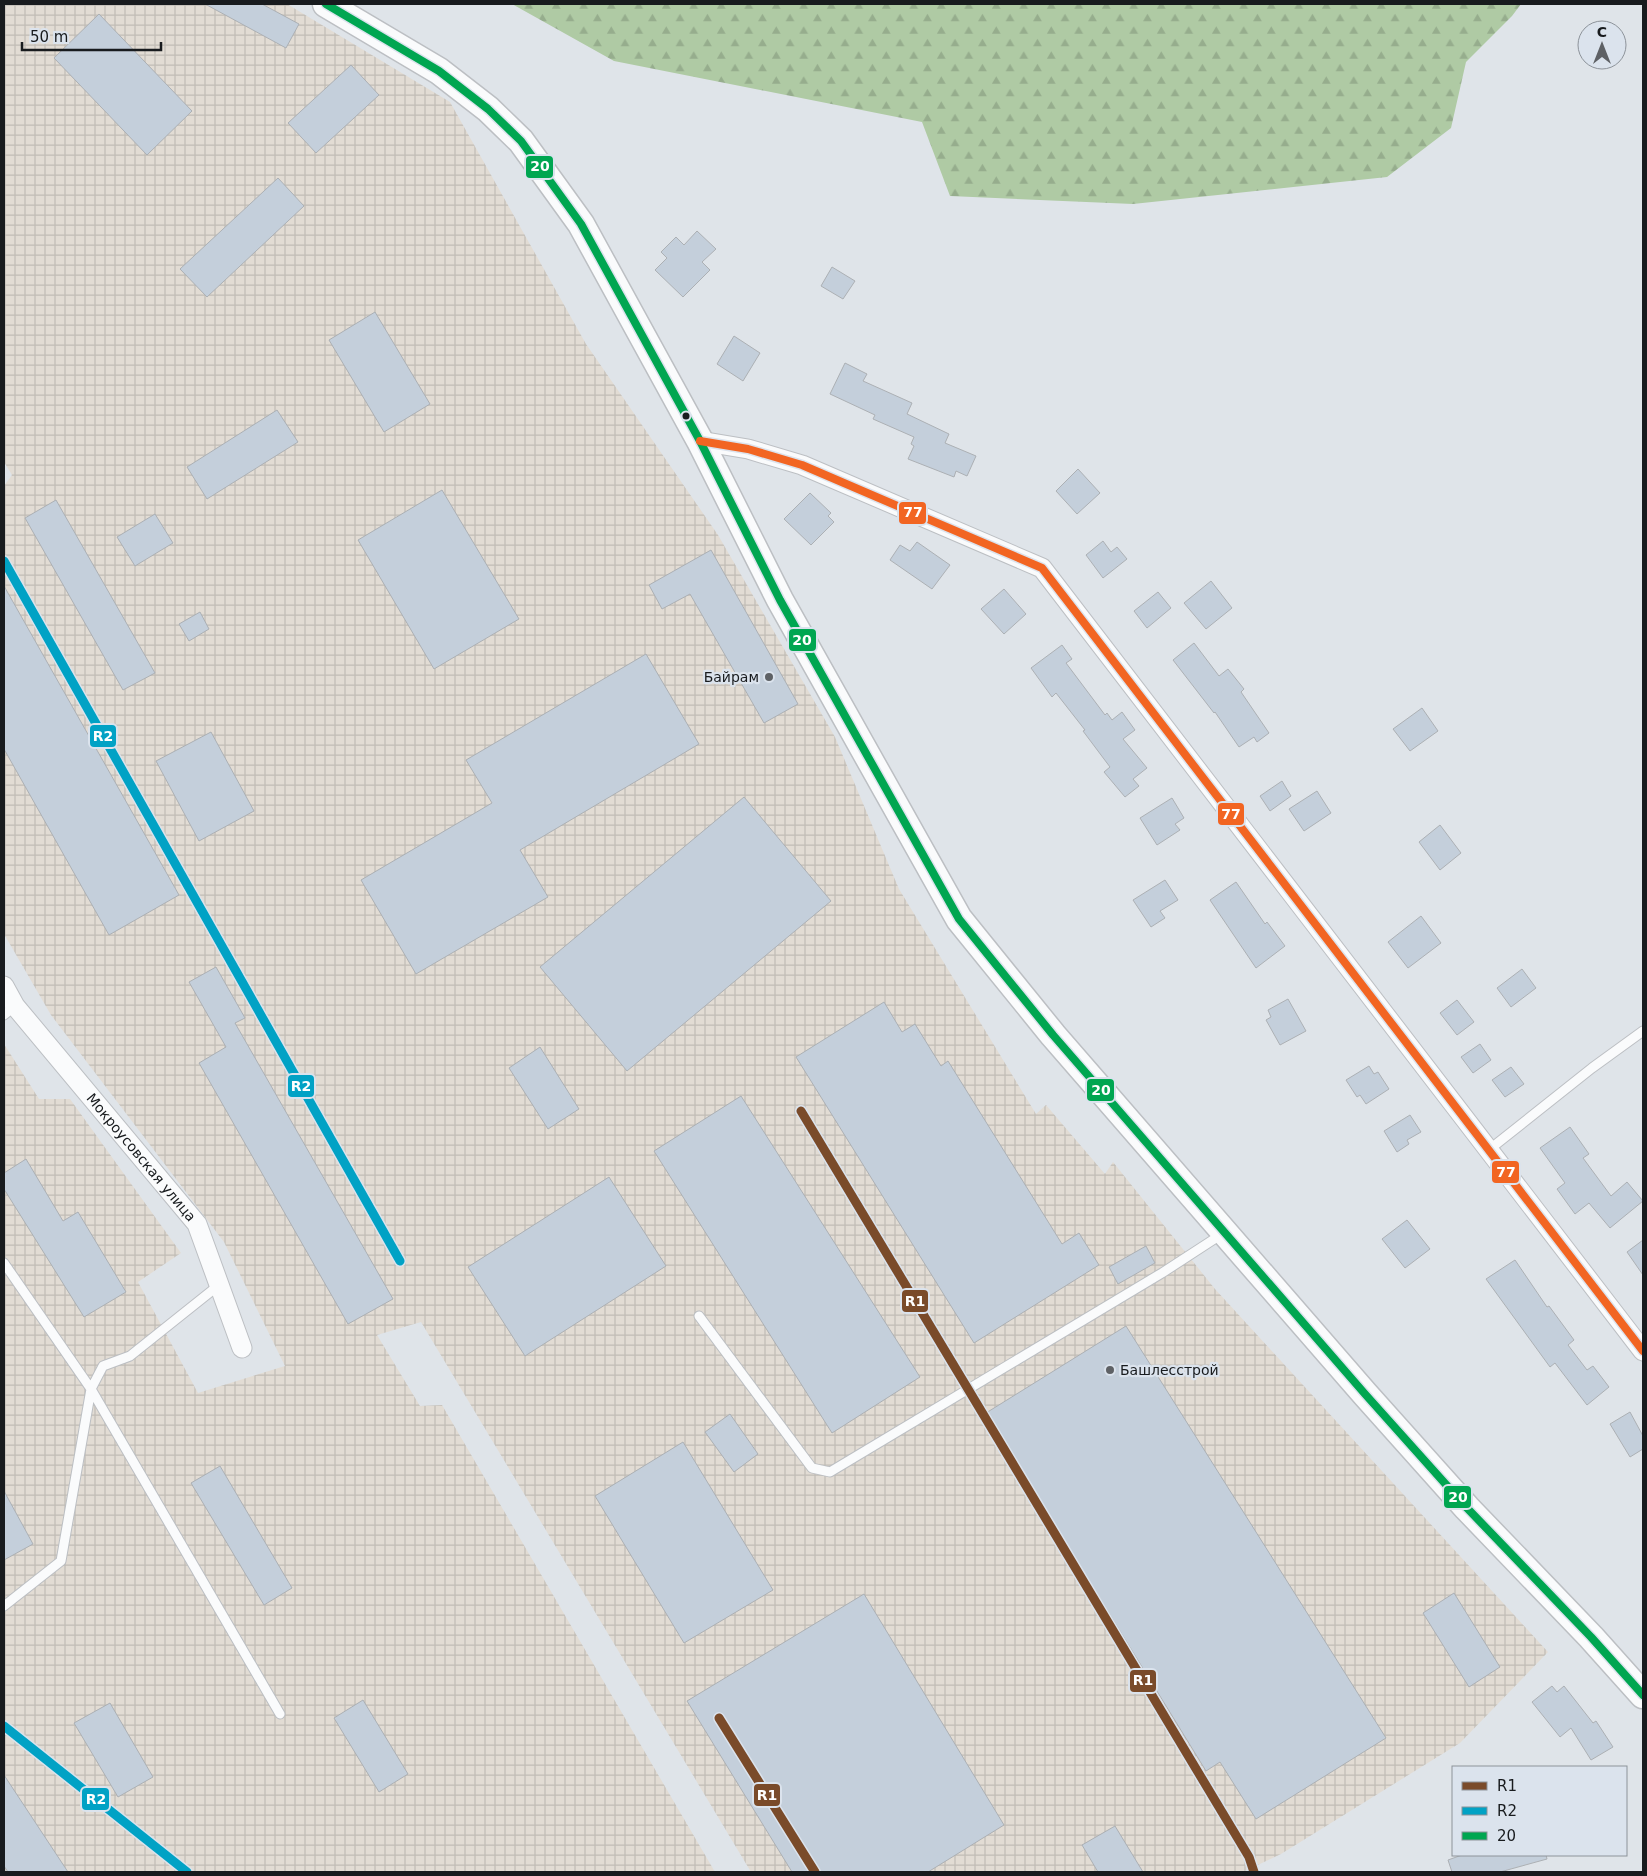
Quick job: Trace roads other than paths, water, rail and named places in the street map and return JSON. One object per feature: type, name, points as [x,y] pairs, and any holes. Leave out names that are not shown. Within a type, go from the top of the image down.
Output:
[{"type":"main road","points":[[326,4],[438,71],[488,110],[521,141],[581,224],[700,441],[780,600],[959,919],[1052,1036],[1365,1394],[1467,1508],[1591,1637],[1643,1695]]},
{"type":"street","points":[[700,441],[748,449],[802,465],[1042,568],[1490,1149],[1643,1351]]},
{"type":"street","name":"Мокроусовская улица","points":[[4,986],[9,1010],[197,1224],[242,1348]]},
{"type":"lane","points":[[1490,1149],[1592,1068],[1643,1031]]},
{"type":"lane","points":[[699,1316],[812,1468],[830,1472],[1162,1273],[1225,1232]]},
{"type":"lane","points":[[4,1263],[91,1389],[280,1714]]},
{"type":"lane","points":[[4,1606],[61,1562],[91,1389],[103,1366],[130,1356],[219,1285]]},
{"type":"place","name":"Байрам","points":[[769,677]]},
{"type":"place","name":"Башлесстрой","points":[[1110,1370]]}]
